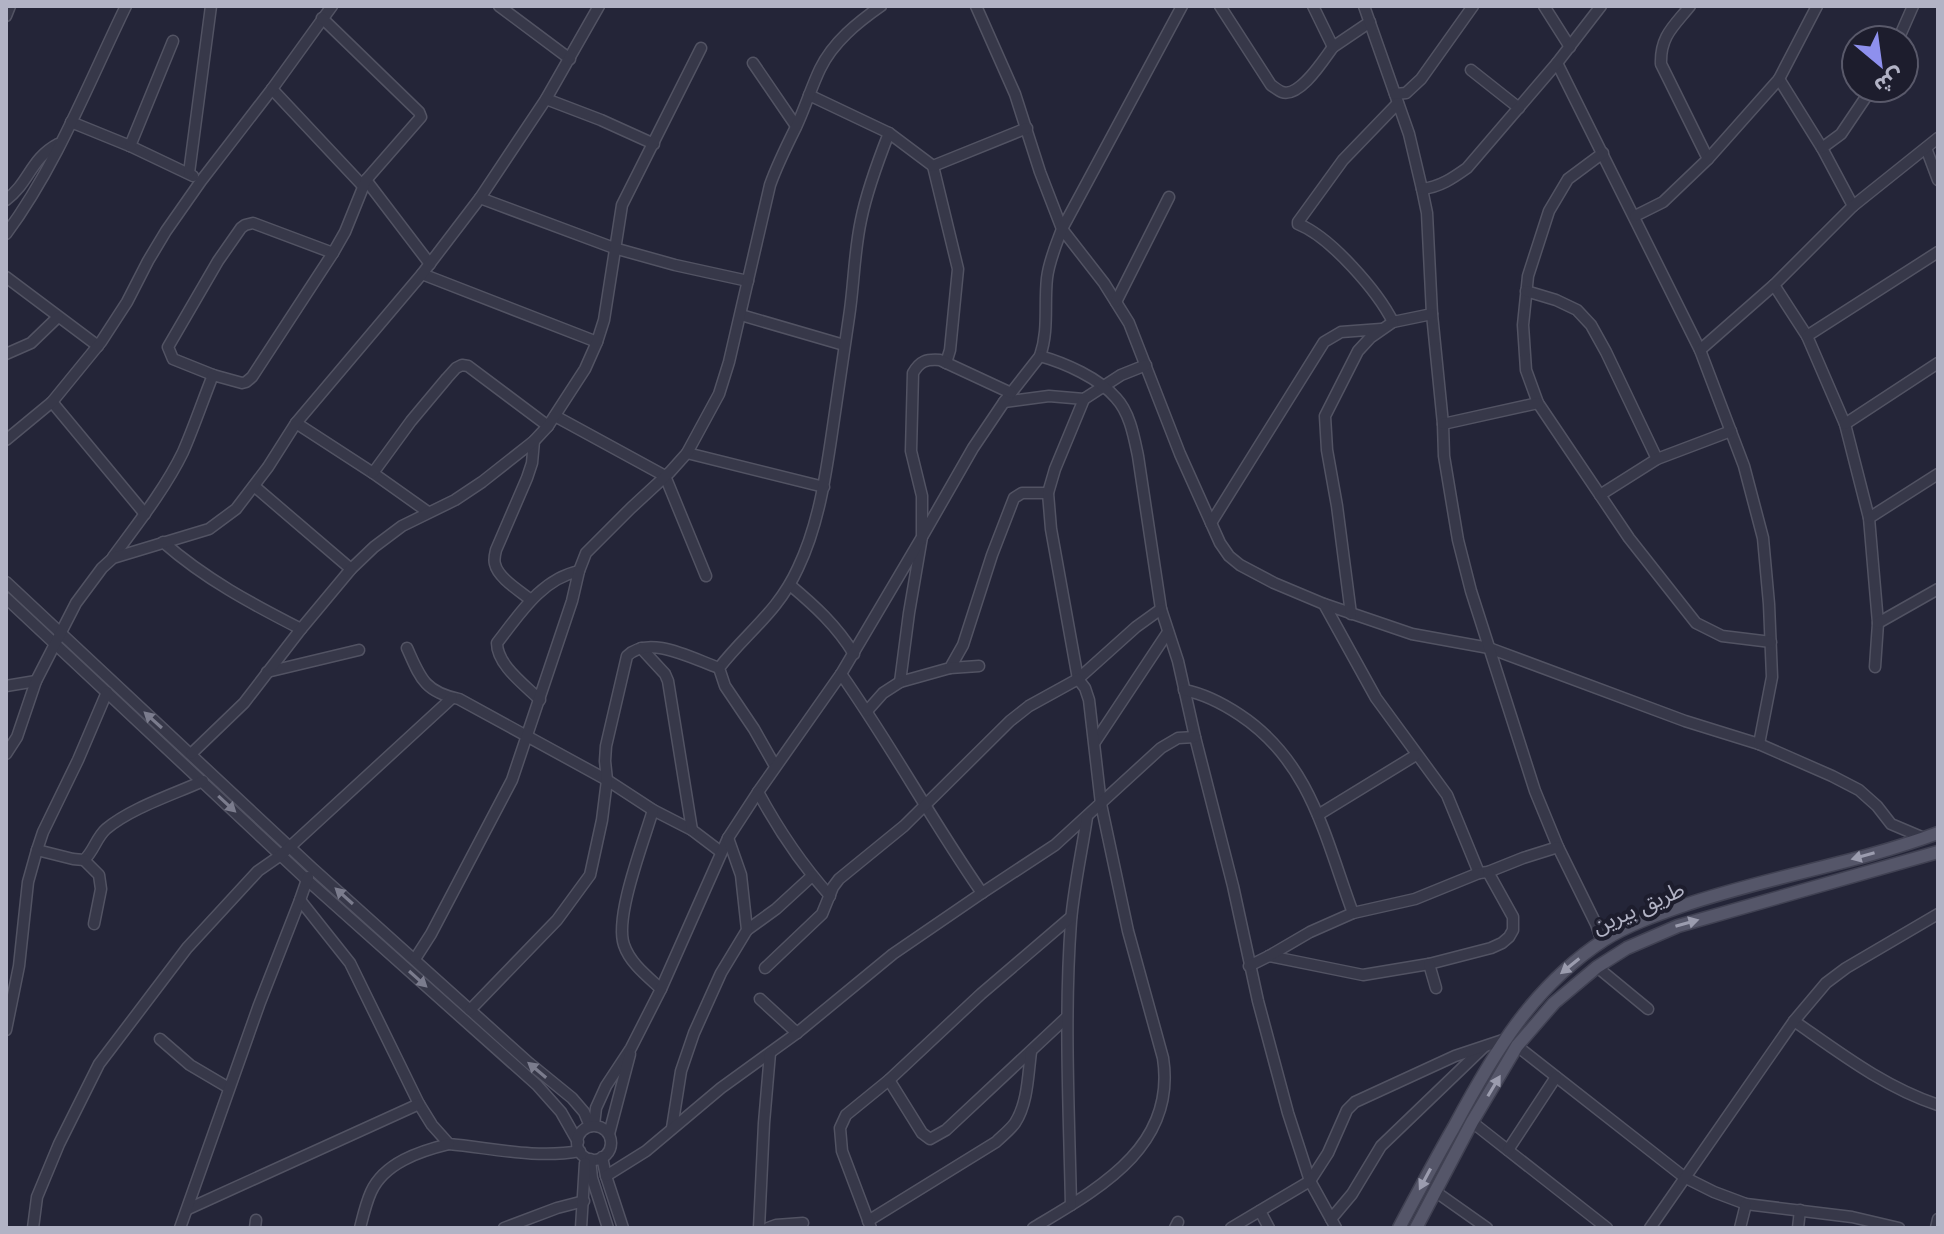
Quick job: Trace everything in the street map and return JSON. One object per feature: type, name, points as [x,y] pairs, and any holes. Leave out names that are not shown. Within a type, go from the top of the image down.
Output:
[{"type":"main road","name":"طريق بيرين","points":[[1399,1228],[1503,1040],[1551,983],[1602,942],[1684,905],[1938,833]]},
{"type":"main road","name":"طريق بيرين","points":[[1416,1228],[1472,1122],[1517,1046],[1554,1003],[1597,967],[1627,948],[1678,926],[1938,852]]},
{"type":"street","points":[[6,16],[10,6]]},
{"type":"street","points":[[6,234],[60,144],[126,6]]},
{"type":"street","points":[[189,173],[211,6]]},
{"type":"street","points":[[6,440],[52,402],[98,346],[127,302],[154,251],[201,181],[332,6]]},
{"type":"street","points":[[499,6],[570,59]]},
{"type":"street","points":[[113,558],[209,529],[236,509],[296,423],[422,274],[480,198],[546,99],[599,6]]},
{"type":"street","points":[[415,959],[518,767],[586,553],[687,453],[719,394],[741,315],[770,185],[822,66],[838,43],[881,6]]},
{"type":"street","points":[[976,6],[1015,94],[1062,229],[1104,283],[1129,323],[1180,454],[1211,523],[1226,552],[1240,565],[1274,583],[1351,614],[1412,634],[1489,648],[1685,721],[1759,744],[1859,790],[1891,824],[1924,838]]},
{"type":"street","points":[[581,1228],[584,1201],[581,1133],[592,1125],[601,1097],[631,1048],[661,989],[728,838],[854,654],[973,448],[1040,356],[1046,339],[1047,274],[1062,229],[1182,6]]},
{"type":"street","points":[[1220,6],[1271,85],[1280,92],[1291,93],[1301,86],[1333,47],[1370,22]]},
{"type":"street","points":[[1313,6],[1333,47]]},
{"type":"street","points":[[1364,6],[1418,166],[1427,213],[1444,456],[1458,540],[1535,791],[1602,942]]},
{"type":"street","points":[[1393,322],[1379,297],[1360,275],[1321,238],[1298,222],[1343,160],[1397,98],[1421,79],[1473,6]]},
{"type":"street","points":[[1544,6],[1570,47]]},
{"type":"street","points":[[1422,189],[1452,179],[1467,168],[1557,63],[1601,6]]},
{"type":"street","points":[[1690,6],[1666,35],[1660,49],[1661,64],[1708,159]]},
{"type":"street","points":[[1635,216],[1663,202],[1708,159],[1779,79],[1817,6]]},
{"type":"street","points":[[322,18],[421,117],[364,183],[345,232],[333,253],[252,377],[242,383],[173,359],[168,347],[218,261],[245,225],[253,223],[333,253]]},
{"type":"street","points":[[130,146],[173,41]]},
{"type":"street","points":[[191,754],[244,703],[351,569],[388,535],[455,500],[482,482],[534,441],[552,421],[585,369],[597,342],[604,320],[622,205],[628,189],[701,48]]},
{"type":"street","points":[[753,63],[796,126]]},
{"type":"street","points":[[1557,63],[1700,350],[1744,466],[1763,538],[1771,642],[1772,677],[1759,744]]},
{"type":"street","points":[[1471,70],[1519,108]]},
{"type":"street","points":[[1779,79],[1822,148],[1853,206]]},
{"type":"street","points":[[272,89],[364,183],[430,264]]},
{"type":"street","points":[[809,95],[889,133],[933,166],[958,269],[946,363]]},
{"type":"street","points":[[546,99],[654,144]]},
{"type":"street","points":[[1822,148],[1841,134],[1861,104]]},
{"type":"street","points":[[71,122],[130,146],[201,181]]},
{"type":"street","points":[[933,166],[1027,128]]},
{"type":"street","points":[[719,668],[768,615],[790,585],[808,543],[824,487],[861,220],[889,133]]},
{"type":"street","points":[[1700,350],[1774,285],[1853,206],[1938,138]]},
{"type":"street","points":[[6,200],[20,187],[40,156],[60,144]]},
{"type":"street","points":[[1926,148],[1938,180]]},
{"type":"street","points":[[1603,153],[1568,179],[1549,211],[1528,276],[1523,325],[1526,370],[1538,403],[1629,538],[1696,623],[1722,636],[1771,642]]},
{"type":"street","points":[[1116,302],[1169,197]]},
{"type":"street","points":[[480,198],[614,248],[748,281]]},
{"type":"street","points":[[1807,336],[1938,252]]},
{"type":"street","points":[[422,274],[597,342]]},
{"type":"street","points":[[6,277],[98,346]]},
{"type":"street","points":[[1774,285],[1807,336],[1845,424],[1869,518],[1878,623],[1875,667]]},
{"type":"street","points":[[1526,291],[1577,310],[1591,325],[1657,459]]},
{"type":"street","points":[[1351,614],[1327,450],[1325,416],[1358,351],[1370,338],[1393,322],[1432,314]]},
{"type":"street","points":[[741,315],[844,345]]},
{"type":"street","points":[[6,354],[31,343],[58,317]]},
{"type":"street","points":[[1211,523],[1324,342],[1341,332],[1383,328]]},
{"type":"street","points":[[1040,356],[1062,362],[1116,398],[1133,434],[1161,609],[1233,886],[1249,966],[1288,1113],[1310,1181],[1333,1224],[1381,1146],[1486,1045]]},
{"type":"street","points":[[900,682],[922,537],[922,496],[911,451],[913,373],[918,365],[927,359],[946,363],[1008,398],[1049,396],[1084,399]]},
{"type":"street","points":[[1845,424],[1938,363]]},
{"type":"street","points":[[1033,1228],[1071,1205],[1133,1158],[1148,1139],[1159,1113],[1164,1088],[1163,1058],[1128,931],[1101,804],[1089,700],[1078,679],[1051,529],[1048,493],[1084,399],[1121,375],[1146,365]]},
{"type":"street","points":[[373,473],[447,378],[456,368],[468,366],[552,421],[665,476],[706,576]]},
{"type":"street","points":[[6,754],[17,737],[36,681],[76,603],[145,514],[184,450],[213,375]]},
{"type":"street","points":[[52,402],[145,514]]},
{"type":"street","points":[[1443,424],[1538,403]]},
{"type":"street","points":[[296,423],[428,512]]},
{"type":"street","points":[[1600,495],[1657,459],[1731,431]]},
{"type":"street","points":[[531,600],[502,575],[495,567],[494,560],[532,463],[534,441]]},
{"type":"street","points":[[687,453],[824,487]]},
{"type":"street","points":[[1869,518],[1938,474]]},
{"type":"street","points":[[254,486],[351,569]]},
{"type":"street","points":[[950,668],[963,645],[1014,498],[1022,493],[1048,493]]},
{"type":"street","points":[[163,542],[220,585],[301,629]]},
{"type":"street","points":[[540,700],[508,668],[496,649],[497,643],[531,600],[563,576],[579,571]]},
{"type":"street","points":[[6,582],[191,754],[285,851],[306,879],[537,1085],[561,1112],[583,1152],[608,1228]]},
{"type":"street","points":[[790,585],[841,632],[854,654]]},
{"type":"street","points":[[1878,623],[1938,589]]},
{"type":"street","points":[[6,598],[134,720],[285,851],[312,868],[572,1098],[592,1125],[603,1128],[609,1134]]},
{"type":"street","points":[[1269,956],[1363,975],[1429,964],[1491,948],[1502,943],[1513,930],[1513,917],[1484,873],[1447,795],[1376,698],[1324,604]]},
{"type":"street","points":[[765,968],[822,914],[839,879],[904,826],[1019,713],[1078,679],[1161,609]]},
{"type":"street","points":[[1095,742],[1168,632]]},
{"type":"street","points":[[470,1010],[557,920],[590,875],[607,780],[606,746],[627,656],[633,650],[659,647],[719,668]]},
{"type":"street","points":[[407,648],[423,682],[433,689],[459,699],[607,780],[653,810],[692,830],[721,852]]},
{"type":"street","points":[[641,648],[668,681],[692,830]]},
{"type":"street","points":[[267,672],[359,650]]},
{"type":"street","points":[[867,711],[883,693],[900,682],[950,668],[979,666]]},
{"type":"street","points":[[719,668],[725,686],[775,766]]},
{"type":"street","points":[[841,674],[982,893]]},
{"type":"street","points":[[6,686],[36,681]]},
{"type":"street","points":[[1184,690],[1206,695],[1249,721],[1277,746],[1297,772],[1318,815],[1353,913]]},
{"type":"street","points":[[6,1030],[19,966],[28,882],[37,850],[107,692]]},
{"type":"street","points":[[33,1228],[37,1197],[99,1064],[187,948],[258,871],[285,851],[452,698]]},
{"type":"street","points":[[606,1176],[633,1161],[893,954],[1055,845],[1161,748],[1178,738],[1195,737]]},
{"type":"street","points":[[1318,815],[1416,755]]},
{"type":"street","points":[[84,860],[108,828],[203,781]]},
{"type":"street","points":[[758,792],[812,876],[830,896]]},
{"type":"street","points":[[653,810],[629,891],[621,933],[631,960],[661,989]]},
{"type":"street","points":[[1071,1205],[1067,1017],[1071,917],[1087,817]]},
{"type":"street","points":[[728,838],[741,875],[747,930]]},
{"type":"street","points":[[1249,966],[1310,932],[1353,913],[1415,899],[1558,847]]},
{"type":"street","points":[[37,850],[84,860],[99,875],[101,889],[94,924]]},
{"type":"street","points":[[180,1228],[259,1005],[312,868]]},
{"type":"street","points":[[672,1128],[681,1071],[721,973],[747,930],[812,876]]},
{"type":"street","points":[[300,900],[350,963],[419,1104],[449,1144]]},
{"type":"street","points":[[1650,1228],[1794,1021],[1833,976],[1938,914]]},
{"type":"street","points":[[1031,1052],[1026,1090],[1014,1125],[996,1142],[922,1186],[869,1224],[842,1151],[840,1128],[846,1115],[1071,917]]},
{"type":"street","points":[[1596,924],[1614,934]]},
{"type":"street","points":[[1429,964],[1436,988]]},
{"type":"street","points":[[1597,967],[1648,1009]]},
{"type":"street","points":[[760,999],[797,1033]]},
{"type":"street","points":[[889,1080],[922,1133],[930,1139],[946,1130],[1067,1017]]},
{"type":"street","points":[[1794,1021],[1884,1082],[1938,1105]]},
{"type":"street","points":[[160,1039],[190,1065],[229,1088]]},
{"type":"street","points":[[1231,1228],[1310,1181],[1328,1153],[1351,1105],[1455,1056],[1503,1040]]},
{"type":"street","points":[[1517,1046],[1684,1177],[1714,1192],[1746,1204],[1868,1219],[1899,1228]]},
{"type":"street","points":[[602,1157],[611,1147],[609,1134],[631,1048]]},
{"type":"street","points":[[759,1228],[770,1053]]},
{"type":"street","points":[[1508,1150],[1556,1077]]},
{"type":"street","points":[[188,1209],[419,1104]]},
{"type":"street","points":[[1472,1122],[1607,1228]]},
{"type":"street","points":[[360,1228],[371,1192],[380,1178],[424,1150],[449,1144],[532,1154],[583,1152],[602,1157]]},
{"type":"street","points":[[602,1157],[623,1228]]},
{"type":"street","points":[[1436,1192],[1487,1228]]},
{"type":"street","points":[[504,1228],[584,1201]]},
{"type":"street","points":[[582,1215],[614,1201]]},
{"type":"street","points":[[1740,1228],[1746,1204]]},
{"type":"street","points":[[1798,1228],[1800,1210]]},
{"type":"street","points":[[1260,1211],[1269,1228]]},
{"type":"street","points":[[1936,1228],[1938,1219]]},
{"type":"street","points":[[768,1228],[803,1223]]}]
